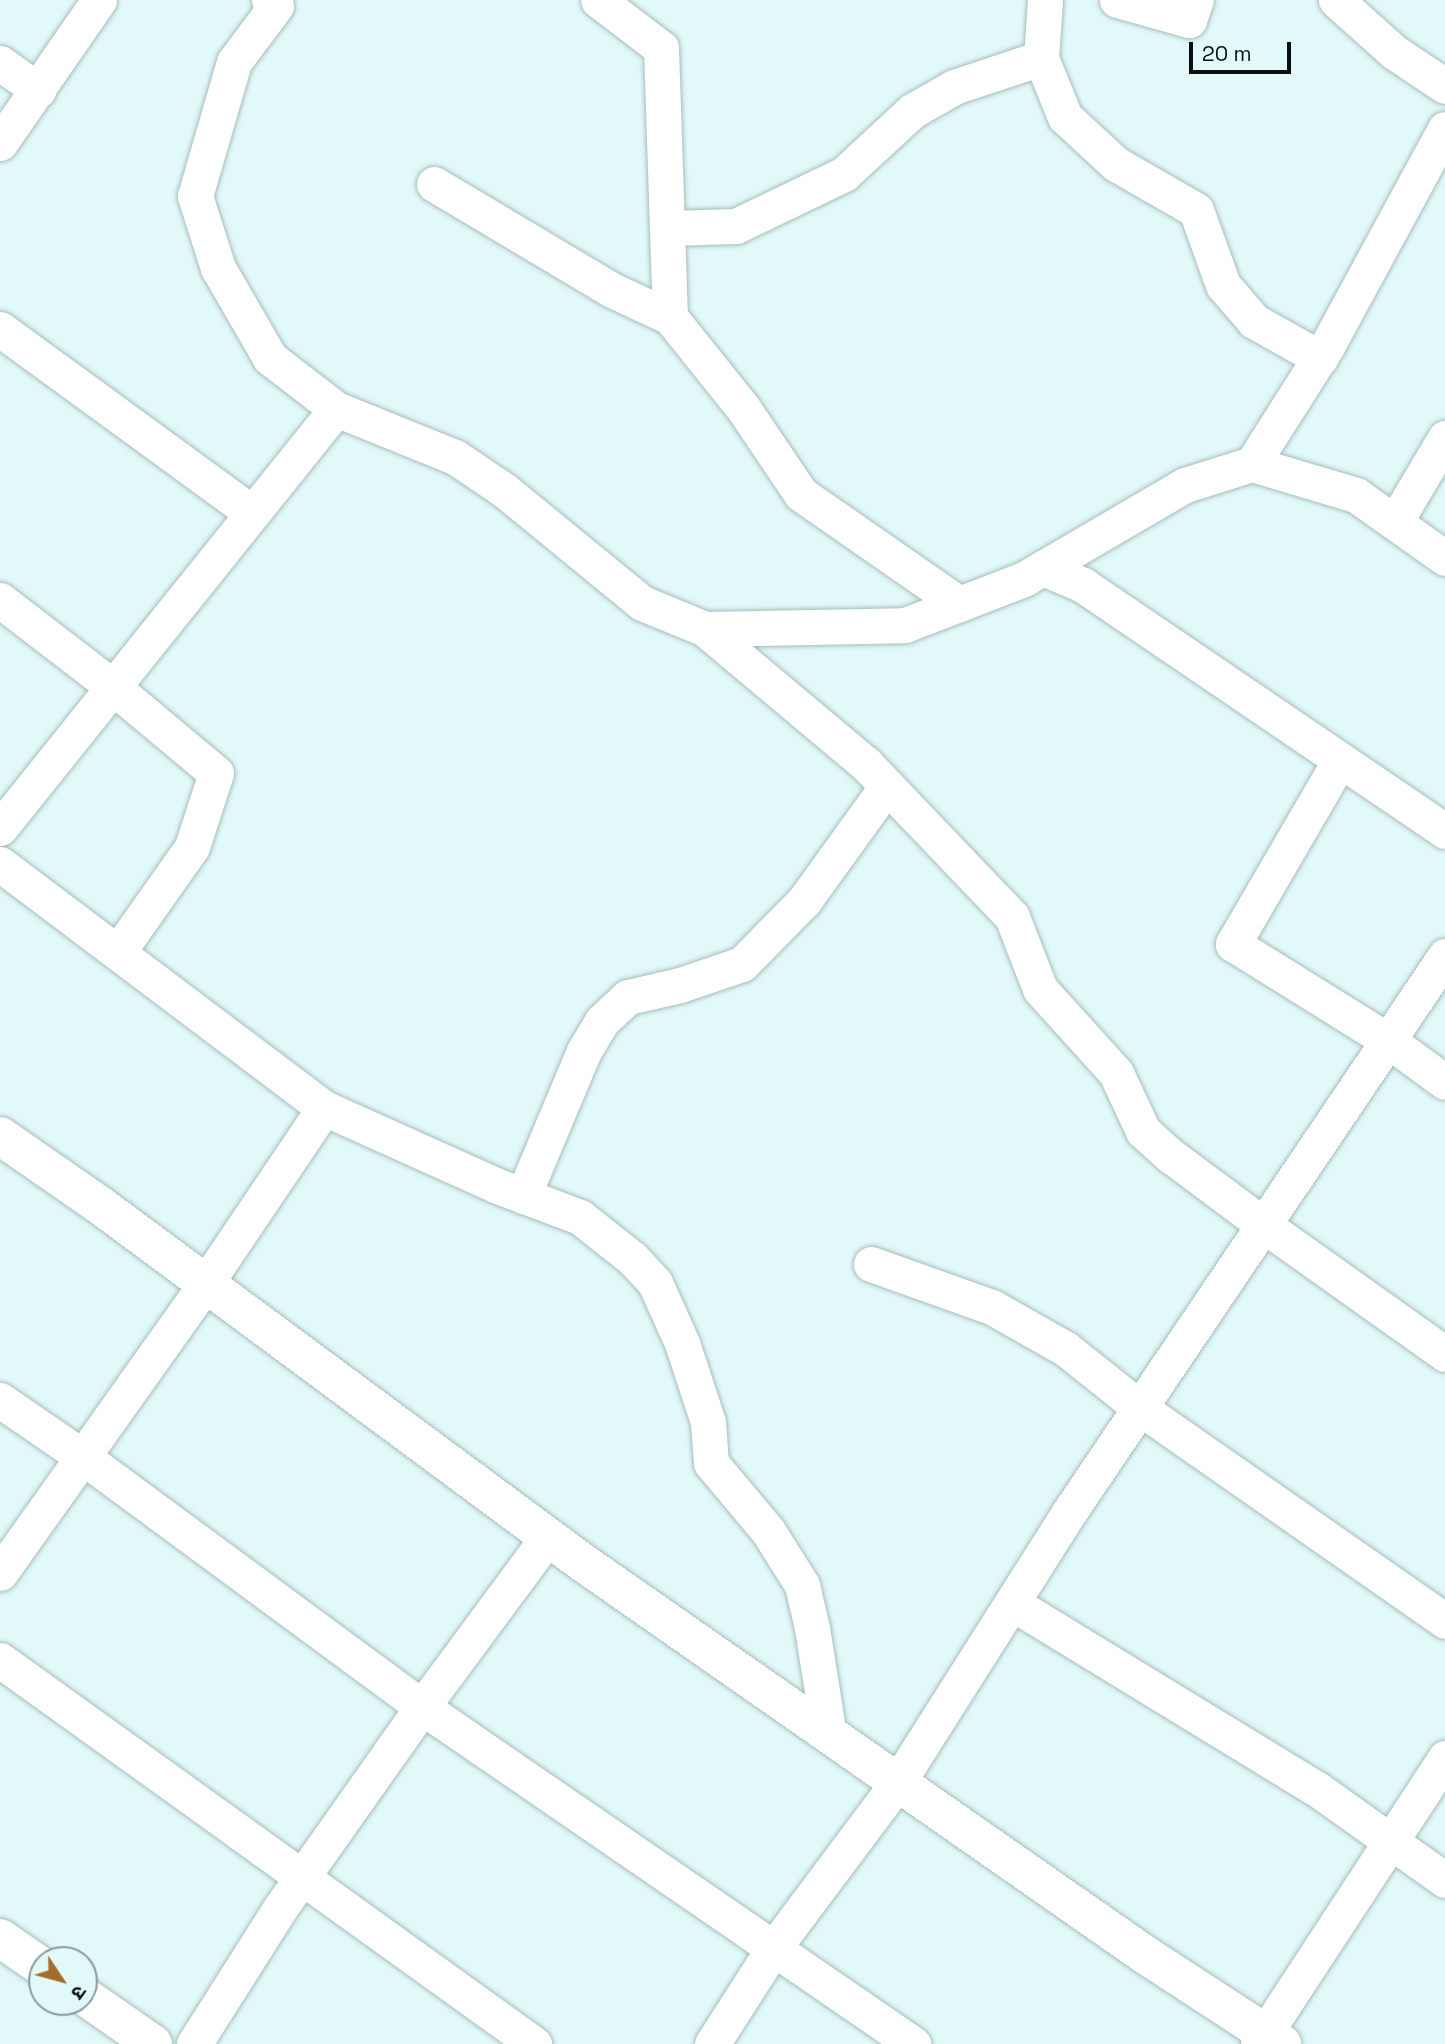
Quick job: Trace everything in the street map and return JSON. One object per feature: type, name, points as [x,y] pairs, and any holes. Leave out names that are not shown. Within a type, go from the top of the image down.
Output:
[{"type":"street","points":[[0,143],[99,0]]},
{"type":"street","points":[[269,0],[276,6],[234,62],[195,196],[218,268],[271,358],[336,409],[455,457],[504,490],[642,604],[705,629],[866,764],[1012,916],[1040,989],[1116,1073],[1143,1131],[1171,1156],[1265,1226],[1445,1354]]},
{"type":"street","points":[[598,0],[661,48],[670,317]]},
{"type":"street","points":[[1045,0],[1041,58],[1065,117],[1116,164],[1196,211],[1223,285],[1254,321],[1321,358]]},
{"type":"street","points":[[1117,0],[1189,19],[1196,0]]},
{"type":"street","points":[[1336,0],[1394,52],[1445,86]]},
{"type":"street","points":[[669,228],[736,226],[844,174],[912,111],[954,87],[1041,58]]},
{"type":"street","points":[[0,63],[38,90]]},
{"type":"street","points":[[1252,464],[1321,358],[1445,129]]},
{"type":"street","points":[[435,184],[612,290],[670,317],[743,408],[801,494],[959,604]]},
{"type":"street","points":[[0,329],[252,513]]},
{"type":"street","points":[[0,828],[336,409]]},
{"type":"street","points":[[1395,522],[1445,438]]},
{"type":"street","points":[[705,629],[905,625],[1043,568],[1185,485],[1252,464],[1356,495],[1445,558]]},
{"type":"street","points":[[1043,568],[1083,585],[1445,831]]},
{"type":"street","points":[[0,600],[113,687],[216,773],[192,847],[118,952]]},
{"type":"street","points":[[1340,760],[1233,944],[1389,1041],[1445,1082]]},
{"type":"street","points":[[523,1196],[584,1051],[602,1021],[628,997],[680,985],[742,964],[804,901],[887,786]]},
{"type":"street","points":[[0,864],[324,1108],[523,1196],[580,1217],[632,1258],[656,1283],[682,1343],[708,1422],[711,1463],[768,1531],[802,1585],[812,1628],[829,1735]]},
{"type":"street","points":[[712,2044],[774,1949],[898,1782],[1140,1408],[1445,956]]},
{"type":"street","points":[[0,1573],[206,1283],[324,1108]]},
{"type":"street","points":[[0,1136],[206,1283],[548,1537],[1269,2040],[1389,1840],[1445,1758]]},
{"type":"street","points":[[871,1264],[992,1307],[1066,1349],[1140,1408],[1445,1621]]},
{"type":"street","points":[[0,1401],[83,1457],[422,1707],[913,2044]]},
{"type":"street","points":[[194,2044],[302,1877],[422,1707],[548,1537]]},
{"type":"street","points":[[1012,1603],[1317,1789],[1445,1880]]},
{"type":"street","points":[[0,1660],[534,2044]]},
{"type":"street","points":[[0,1938],[28,1957]]},
{"type":"street","points":[[98,2006],[153,2044]]}]
